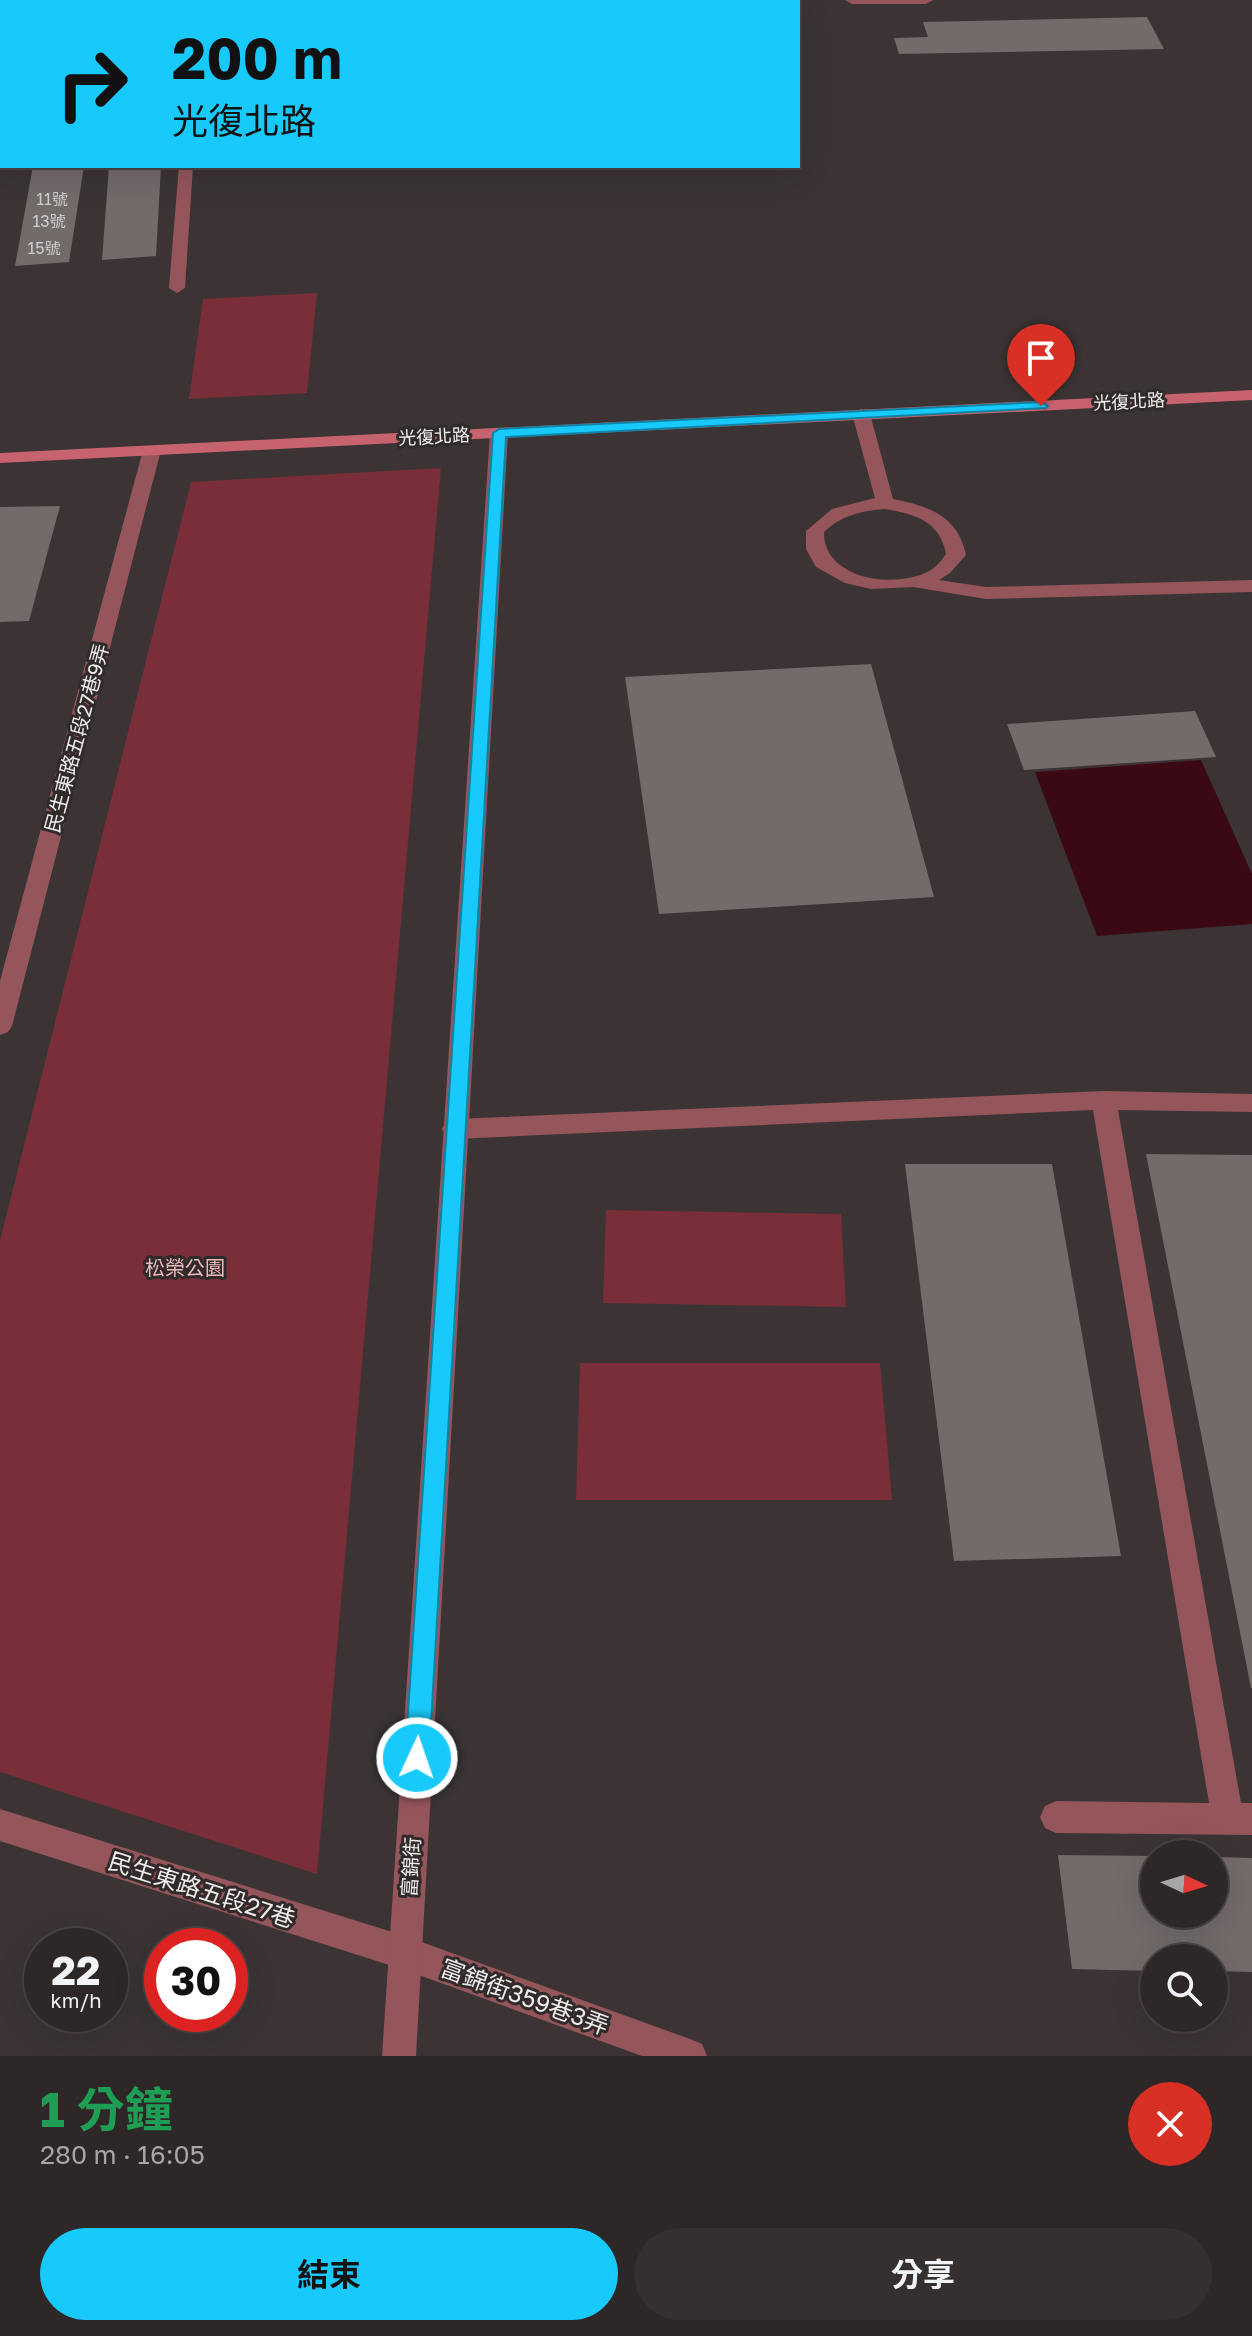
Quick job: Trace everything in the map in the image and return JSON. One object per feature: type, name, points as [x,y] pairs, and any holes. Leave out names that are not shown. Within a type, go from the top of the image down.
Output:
[{"type":"street","points":[[852,0],[926,0]]},
{"type":"street","points":[[177,288],[186,168]]},
{"type":"street","name":"光復北路","points":[[0,458],[1252,395]]},
{"type":"street","points":[[861,414],[885,503]]},
{"type":"street","name":"富錦街","points":[[399,2056],[499,433]]},
{"type":"street","name":"民生東路五段27巷9弄","points":[[0,1026],[152,450]]},
{"type":"street","points":[[917,582],[942,572],[956,555],[954,537],[940,520],[915,508],[885,503],[854,505],[829,515],[815,531],[815,549],[828,567],[853,579],[885,585],[917,582],[986,593],[1252,586]]},
{"type":"street","points":[[1056,1817],[1240,1819],[1104,1100]]},
{"type":"street","points":[[455,1129],[1104,1100],[1252,1103]]},
{"type":"street","name":"民生東路五段27巷","points":[[0,1825],[405,1953]]},
{"type":"street","name":"富錦街359巷3弄","points":[[405,1953],[690,2056]]},
{"type":"green space","points":[[317,293],[307,393],[189,399],[203,299]]},
{"type":"green space","name":"松榮公園","points":[[441,468],[317,1874],[0,1772],[0,1241],[191,482]]},
{"type":"green space","points":[[606,1210],[841,1214],[846,1307],[603,1303]]},
{"type":"green space","points":[[580,1363],[880,1363],[892,1500],[576,1500]]},
{"type":"shaded area","points":[[1201,760],[1252,874],[1252,924],[1097,936],[1035,772]]},
{"type":"building","points":[[1147,17],[1164,49],[899,54],[894,38],[928,37],[923,22]]},
{"type":"building","points":[[33,168],[84,168],[69,262],[15,266]]},
{"type":"building","points":[[109,168],[161,168],[156,256],[102,260]]},
{"type":"building","points":[[60,506],[29,621],[0,622],[0,507]]},
{"type":"building","points":[[871,664],[934,897],[659,914],[625,677]]},
{"type":"building","points":[[1195,711],[1216,757],[1024,770],[1007,724]]},
{"type":"building","points":[[1146,1154],[1252,1155],[1252,1688],[1251,1688]]},
{"type":"building","points":[[905,1164],[1052,1164],[1121,1556],[954,1561]]},
{"type":"building","points":[[1058,1855],[1140,1856],[1140,1928],[1228,1928],[1228,1857],[1252,1858],[1252,1972],[1228,1971],[1228,1944],[1140,1944],[1140,1971],[1072,1969]]},
{"type":"route","points":[[417,1758],[499,433],[1041,406]]}]
